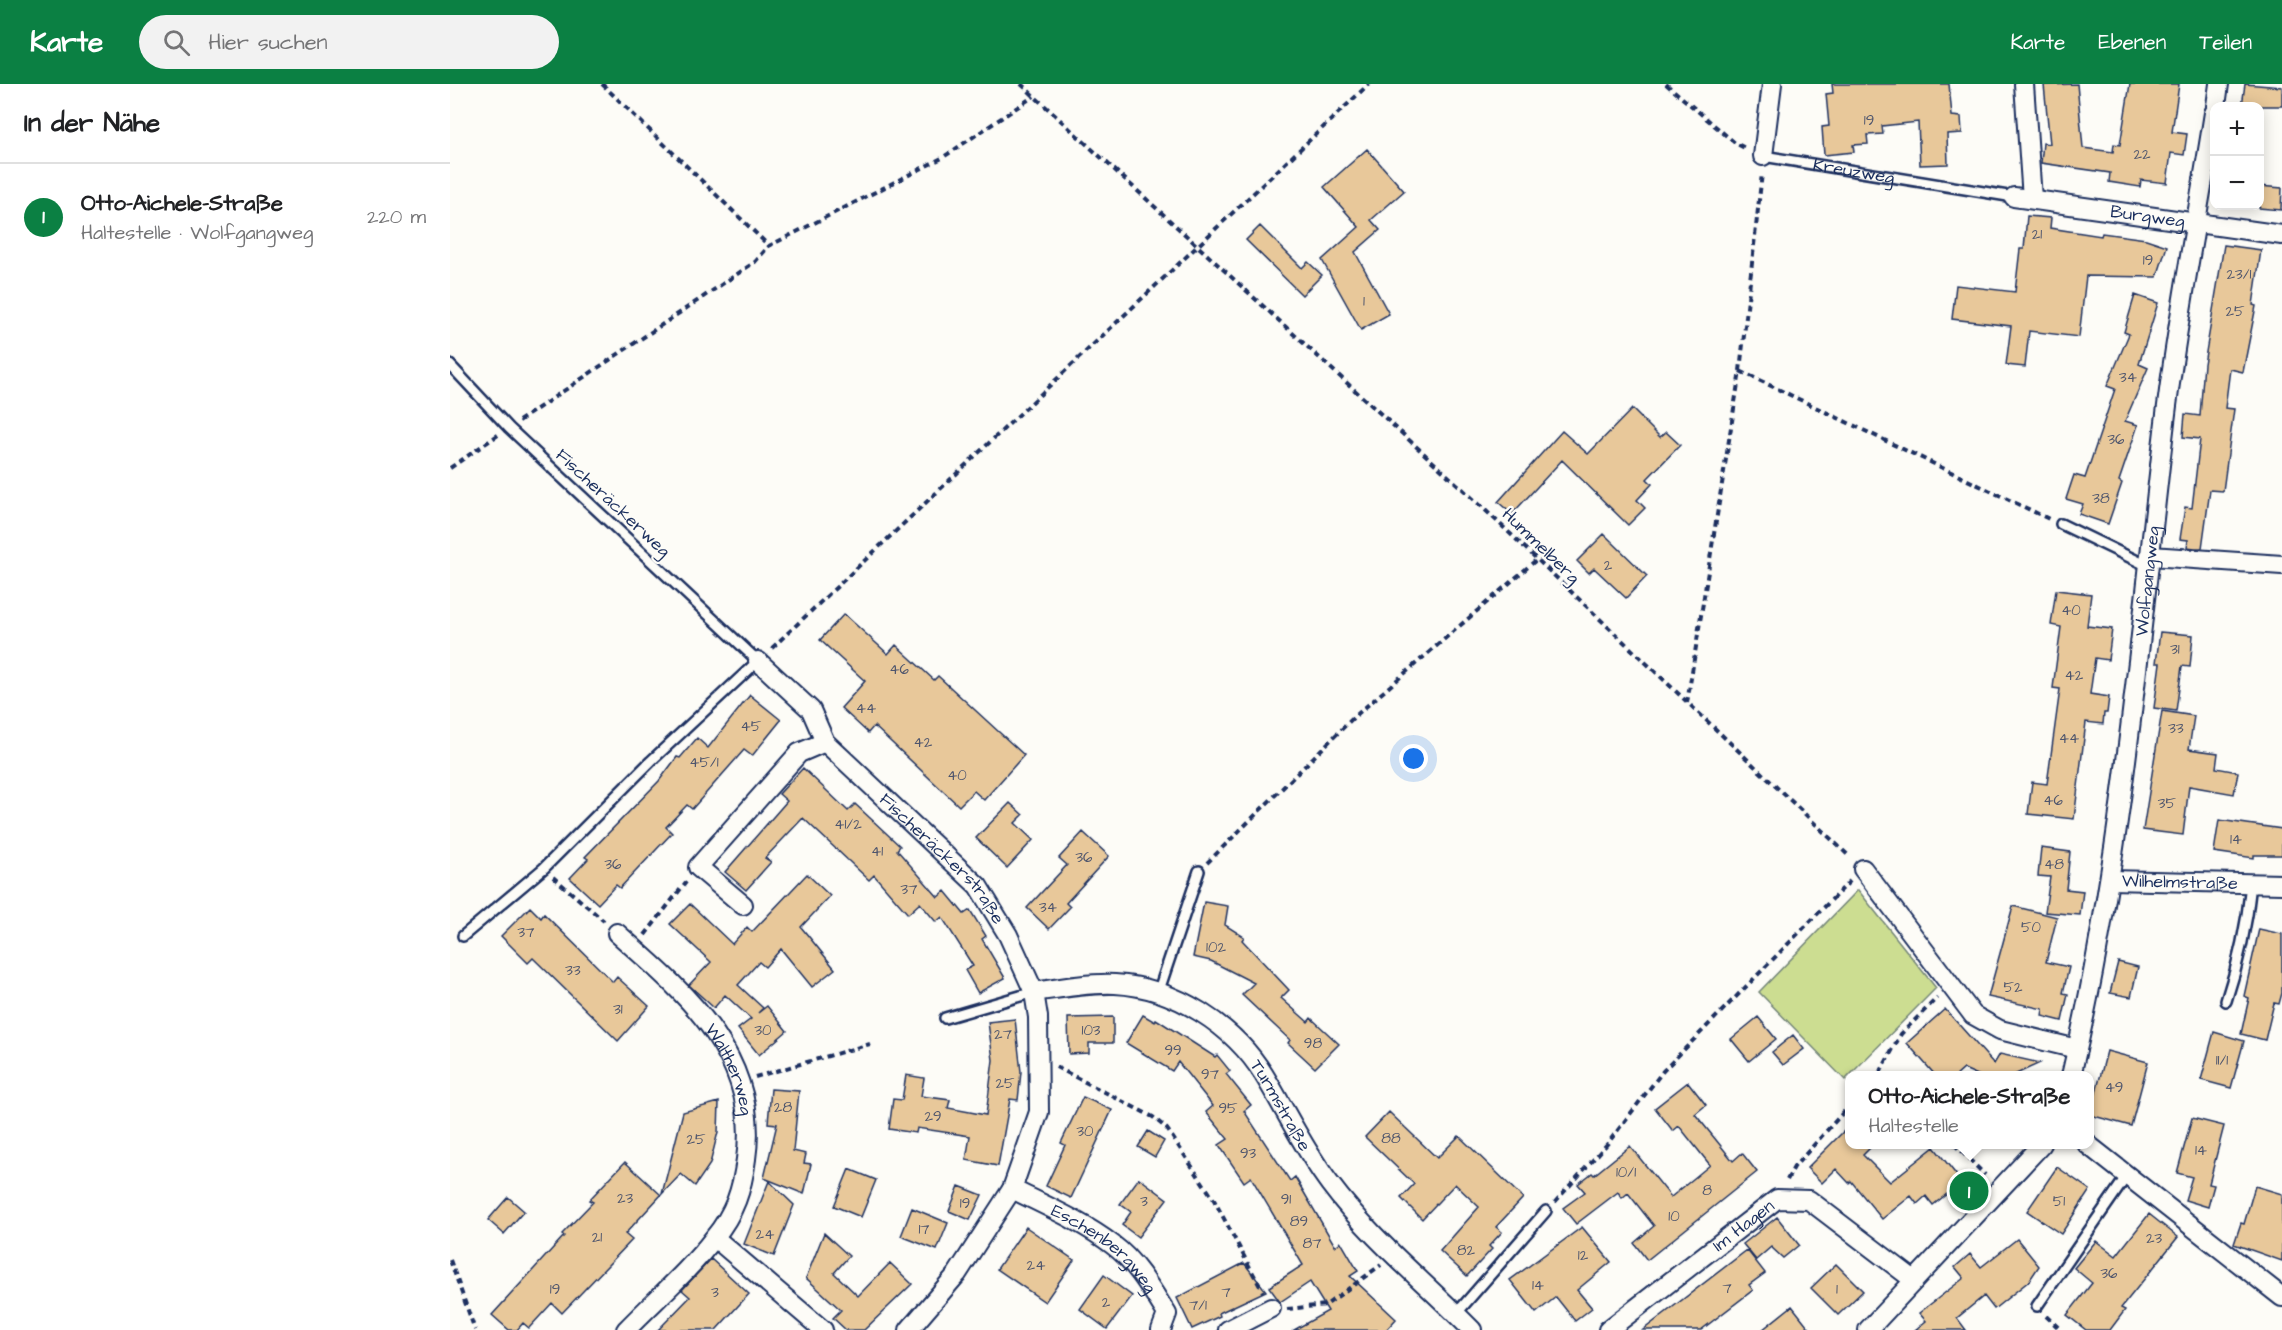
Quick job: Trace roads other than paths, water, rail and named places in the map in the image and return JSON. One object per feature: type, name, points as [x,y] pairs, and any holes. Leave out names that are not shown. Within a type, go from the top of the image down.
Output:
[{"type":"street","points":[[1763,156],[1772,84]]},
{"type":"street","points":[[2023,198],[2024,84]]},
{"type":"street","points":[[2217,102],[2219,84]]},
{"type":"street","name":"Wolfgangweg","points":[[2072,1071],[2095,968],[2110,880],[2150,562],[2165,420],[2210,139]]},
{"type":"street","name":"Burgweg","points":[[2023,198],[2282,235]]},
{"type":"street","points":[[2150,562],[2282,565]]},
{"type":"street","name":"Fischeräckerstraße","points":[[759,661],[811,710],[825,742],[978,886],[1008,935],[1034,992],[1038,1017],[1039,1112],[1012,1190],[957,1274],[909,1330]]},
{"type":"street","points":[[743,906],[698,867],[799,753],[825,742]]},
{"type":"street","points":[[1863,869],[1973,1015],[2000,1030],[2077,1048]]},
{"type":"street","name":"Wilhelmstraße","points":[[2110,880],[2282,884]]},
{"type":"street","name":"Waltherweg","points":[[617,933],[695,1005],[728,1053],[740,1081],[747,1110],[749,1139],[741,1194],[715,1238],[626,1330]]},
{"type":"street","name":"Turmstraße","points":[[1034,992],[1116,984],[1158,993],[1205,1014],[1244,1046],[1328,1182],[1393,1256],[1472,1330]]},
{"type":"street","points":[[1868,1330],[2037,1149]]},
{"type":"street","points":[[2093,1149],[2282,1297]]},
{"type":"street","name":"Eschenbergweg","points":[[1012,1190],[1085,1227],[1115,1246],[1145,1279],[1167,1314],[1161,1330]]},
{"type":"street","name":"Im Hagen","points":[[1608,1330],[1777,1199],[1809,1200],[1914,1280]]},
{"type":"street","points":[[715,1238],[823,1330]]},
{"type":"street","points":[[1228,1330],[1271,1308]]},
{"type":"lane","name":"Kreuzweg","points":[[1763,156],[2023,198]]},
{"type":"lane","name":"Fischeräckerweg","points":[[450,365],[509,428],[759,661]]},
{"type":"lane","points":[[2061,524],[2150,562]]},
{"type":"lane","points":[[463,936],[544,868],[651,761],[759,661]]},
{"type":"lane","points":[[1158,993],[1198,871]]},
{"type":"lane","name":"Wilhelmstraße","points":[[2226,1001],[2237,970],[2247,920],[2251,884]]},
{"type":"lane","points":[[945,1018],[1034,992]]},
{"type":"lane","points":[[2037,1306],[2126,1177]]},
{"type":"lane","points":[[1456,1314],[1546,1211]]},
{"type":"place","name":"Otto-Aichele-Straße","points":[[1969,1191]]}]
